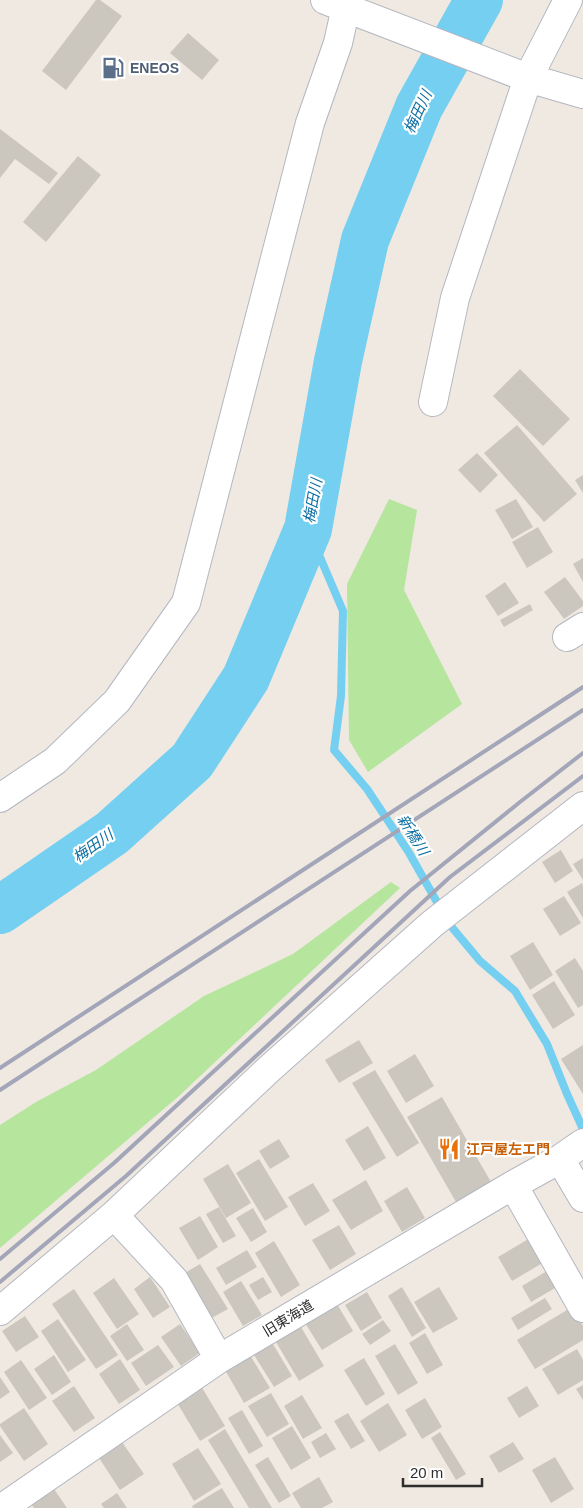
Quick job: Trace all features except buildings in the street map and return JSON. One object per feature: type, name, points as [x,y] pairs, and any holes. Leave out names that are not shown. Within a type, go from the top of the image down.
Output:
[{"type":"street","points":[[434,402],[455,298],[518,74],[568,0]]},
{"type":"street","points":[[0,798],[55,761],[117,701],[186,603],[310,123],[338,42],[347,8],[518,74],[583,94]]},
{"type":"street","points":[[0,1311],[114,1215],[268,1070],[432,924],[583,806]]},
{"type":"street","points":[[573,1150],[583,1198]]},
{"type":"street","name":"旧東海道","points":[[2,1508],[218,1359],[573,1150]]},
{"type":"street","points":[[514,1185],[583,1308]]},
{"type":"street","points":[[114,1215],[174,1280],[218,1359]]},
{"type":"green space","points":[[389,499],[417,510],[404,590],[462,704],[368,772],[349,740],[347,584]]},
{"type":"green space","points":[[391,882],[400,888],[179,1096],[0,1248],[0,1125],[36,1102],[96,1070],[204,996],[293,954]]},
{"type":"waterway","name":"梅田川","points":[[0,910],[112,833],[192,761],[246,678],[308,529],[338,361],[365,240],[419,107],[479,0]]},
{"type":"waterway","name":"新橋川","points":[[308,529],[343,611],[341,696],[334,750],[367,789],[408,851],[450,925],[480,961],[515,991],[547,1044],[583,1129]]},
{"type":"railway","points":[[0,1068],[583,687]]},
{"type":"railway","points":[[0,1090],[583,710]]},
{"type":"railway","points":[[0,1259],[114,1163],[410,891],[583,753]]},
{"type":"railway","points":[[0,1282],[126,1176],[450,877],[583,776]]},
{"type":"place","name":"ENEOS","points":[[113,68]]},
{"type":"place","name":"江戸屋左エ門","points":[[449,1149]]}]
